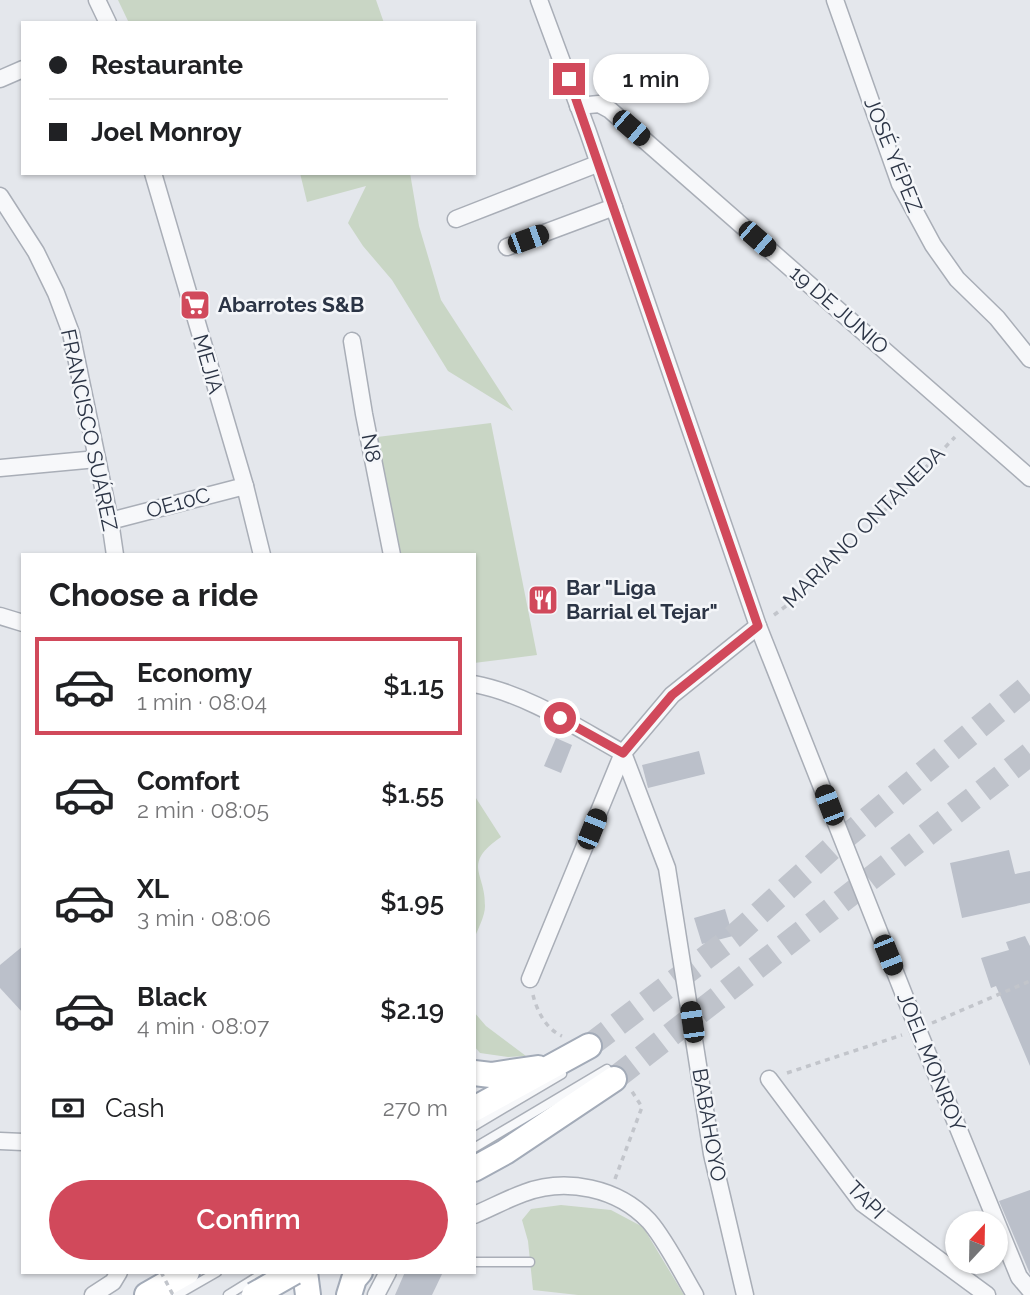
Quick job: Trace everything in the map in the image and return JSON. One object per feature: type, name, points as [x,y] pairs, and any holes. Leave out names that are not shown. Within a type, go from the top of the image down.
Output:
[{"type":"main road","points":[[476,1119],[563,1067],[589,1046]]},
{"type":"main road","points":[[476,1073],[491,1075],[563,1067]]},
{"type":"main road","points":[[476,1168],[497,1146],[610,1074]]},
{"type":"main road","points":[[476,1172],[497,1146]]},
{"type":"main road","points":[[281,1274],[284,1295]]},
{"type":"main road","points":[[254,1295],[291,1274]]},
{"type":"main road","points":[[305,1274],[308,1295]]},
{"type":"main road","points":[[349,1295],[358,1274]]},
{"type":"main road","points":[[147,1295],[190,1279]]},
{"type":"street","points":[[97,0],[106,21]]},
{"type":"street","name":"JOEL MONROY","points":[[540,0],[764,622],[918,1030],[1019,1277],[1030,1290]]},
{"type":"street","name":"JOSÉ YÉPEZ","points":[[835,0],[900,184],[933,245],[957,279],[997,318],[1030,359]]},
{"type":"street","points":[[0,79],[21,70]]},
{"type":"street","name":"19 DE JUNIO","points":[[578,106],[599,104],[610,110],[1030,478]]},
{"type":"street","points":[[456,219],[597,164]]},
{"type":"street","name":"MEJIA","points":[[154,175],[245,486],[262,553]]},
{"type":"street","name":"FRANCISCO SUÁREZ","points":[[0,196],[36,252],[71,333],[110,521],[114,553]]},
{"type":"street","points":[[507,247],[614,207]]},
{"type":"street","name":"N8","points":[[352,341],[392,553]]},
{"type":"street","points":[[0,468],[97,459]]},
{"type":"street","name":"OE10C","points":[[110,521],[245,486]]},
{"type":"street","points":[[0,616],[21,622]]},
{"type":"street","points":[[530,979],[623,753],[672,695],[764,622]]},
{"type":"street","points":[[476,684],[507,693],[560,718],[623,753]]},
{"type":"street","name":"BABAHOYO","points":[[623,753],[667,868],[712,1154],[745,1295]]},
{"type":"street","name":"TAPI","points":[[769,1079],[862,1203],[945,1266]]},
{"type":"street","points":[[0,1141],[21,1142]]},
{"type":"street","points":[[476,1214],[525,1192],[547,1187],[573,1186],[599,1190],[620,1199],[650,1223],[695,1295]]},
{"type":"street","points":[[93,1295],[113,1282],[118,1274]]},
{"type":"street","points":[[376,1295],[387,1274]]},
{"type":"street","points":[[954,1274],[961,1295]]},
{"type":"street","name":"TAPI","points":[[956,1274],[987,1295]]},
{"type":"lane","points":[[476,1148],[497,1146]]},
{"type":"lane","points":[[476,1262],[530,1262]]},
{"type":"lane","points":[[175,1295],[190,1279],[209,1274]]},
{"type":"lane","points":[[228,1295],[262,1274]]},
{"type":"path","name":"MARIANO ONTANEDA","points":[[764,622],[790,603],[854,542],[958,433]]},
{"type":"path","points":[[163,1274],[175,1295]]},
{"type":"green space","points":[[118,0],[376,0],[383,21],[128,21]]},
{"type":"green space","points":[[300,175],[410,175],[419,226],[441,300],[513,411],[448,371],[392,280],[363,246],[348,223],[366,186],[307,202]]},
{"type":"green space","points":[[491,423],[537,655],[476,663],[476,553],[395,553],[369,438]]},
{"type":"green space","points":[[476,798],[501,837],[489,847],[479,862],[485,906],[476,934]]},
{"type":"green space","points":[[476,1014],[486,1026],[526,1056],[508,1057],[480,1053],[476,1048]]},
{"type":"green space","points":[[561,1205],[611,1210],[643,1227],[684,1295],[578,1295],[533,1290],[528,1241],[522,1220],[531,1209]]},
{"type":"building","points":[[556,738],[572,745],[561,773],[544,766]]},
{"type":"building","points":[[699,751],[705,774],[648,788],[642,765]]},
{"type":"building","points":[[1009,850],[1015,874],[1030,871],[1030,903],[962,918],[950,863]]},
{"type":"building","points":[[725,909],[733,936],[702,944],[694,918]]},
{"type":"building","points":[[1025,936],[1030,946],[1030,1066],[996,986],[991,988],[981,958],[1009,950],[1006,942]]},
{"type":"building","points":[[21,948],[21,1011],[0,988],[0,965]]},
{"type":"building","points":[[1030,1190],[1030,1274],[1008,1222],[1008,1211],[1003,1211],[999,1201]]},
{"type":"building","points":[[404,1274],[442,1274],[432,1295],[395,1295]]},
{"type":"tunnel","points":[[589,1046],[733,937],[832,848],[1030,685]]},
{"type":"tunnel","points":[[614,1079],[1030,754]]},
{"type":"place","name":"Abarrotes S&B","points":[[195,305]]},
{"type":"place","name":"Bar \"Liga Barrial el Tejar\"","points":[[543,600]]},
{"type":"route","points":[[560,718],[623,753],[672,695],[758,626],[569,79]]}]
